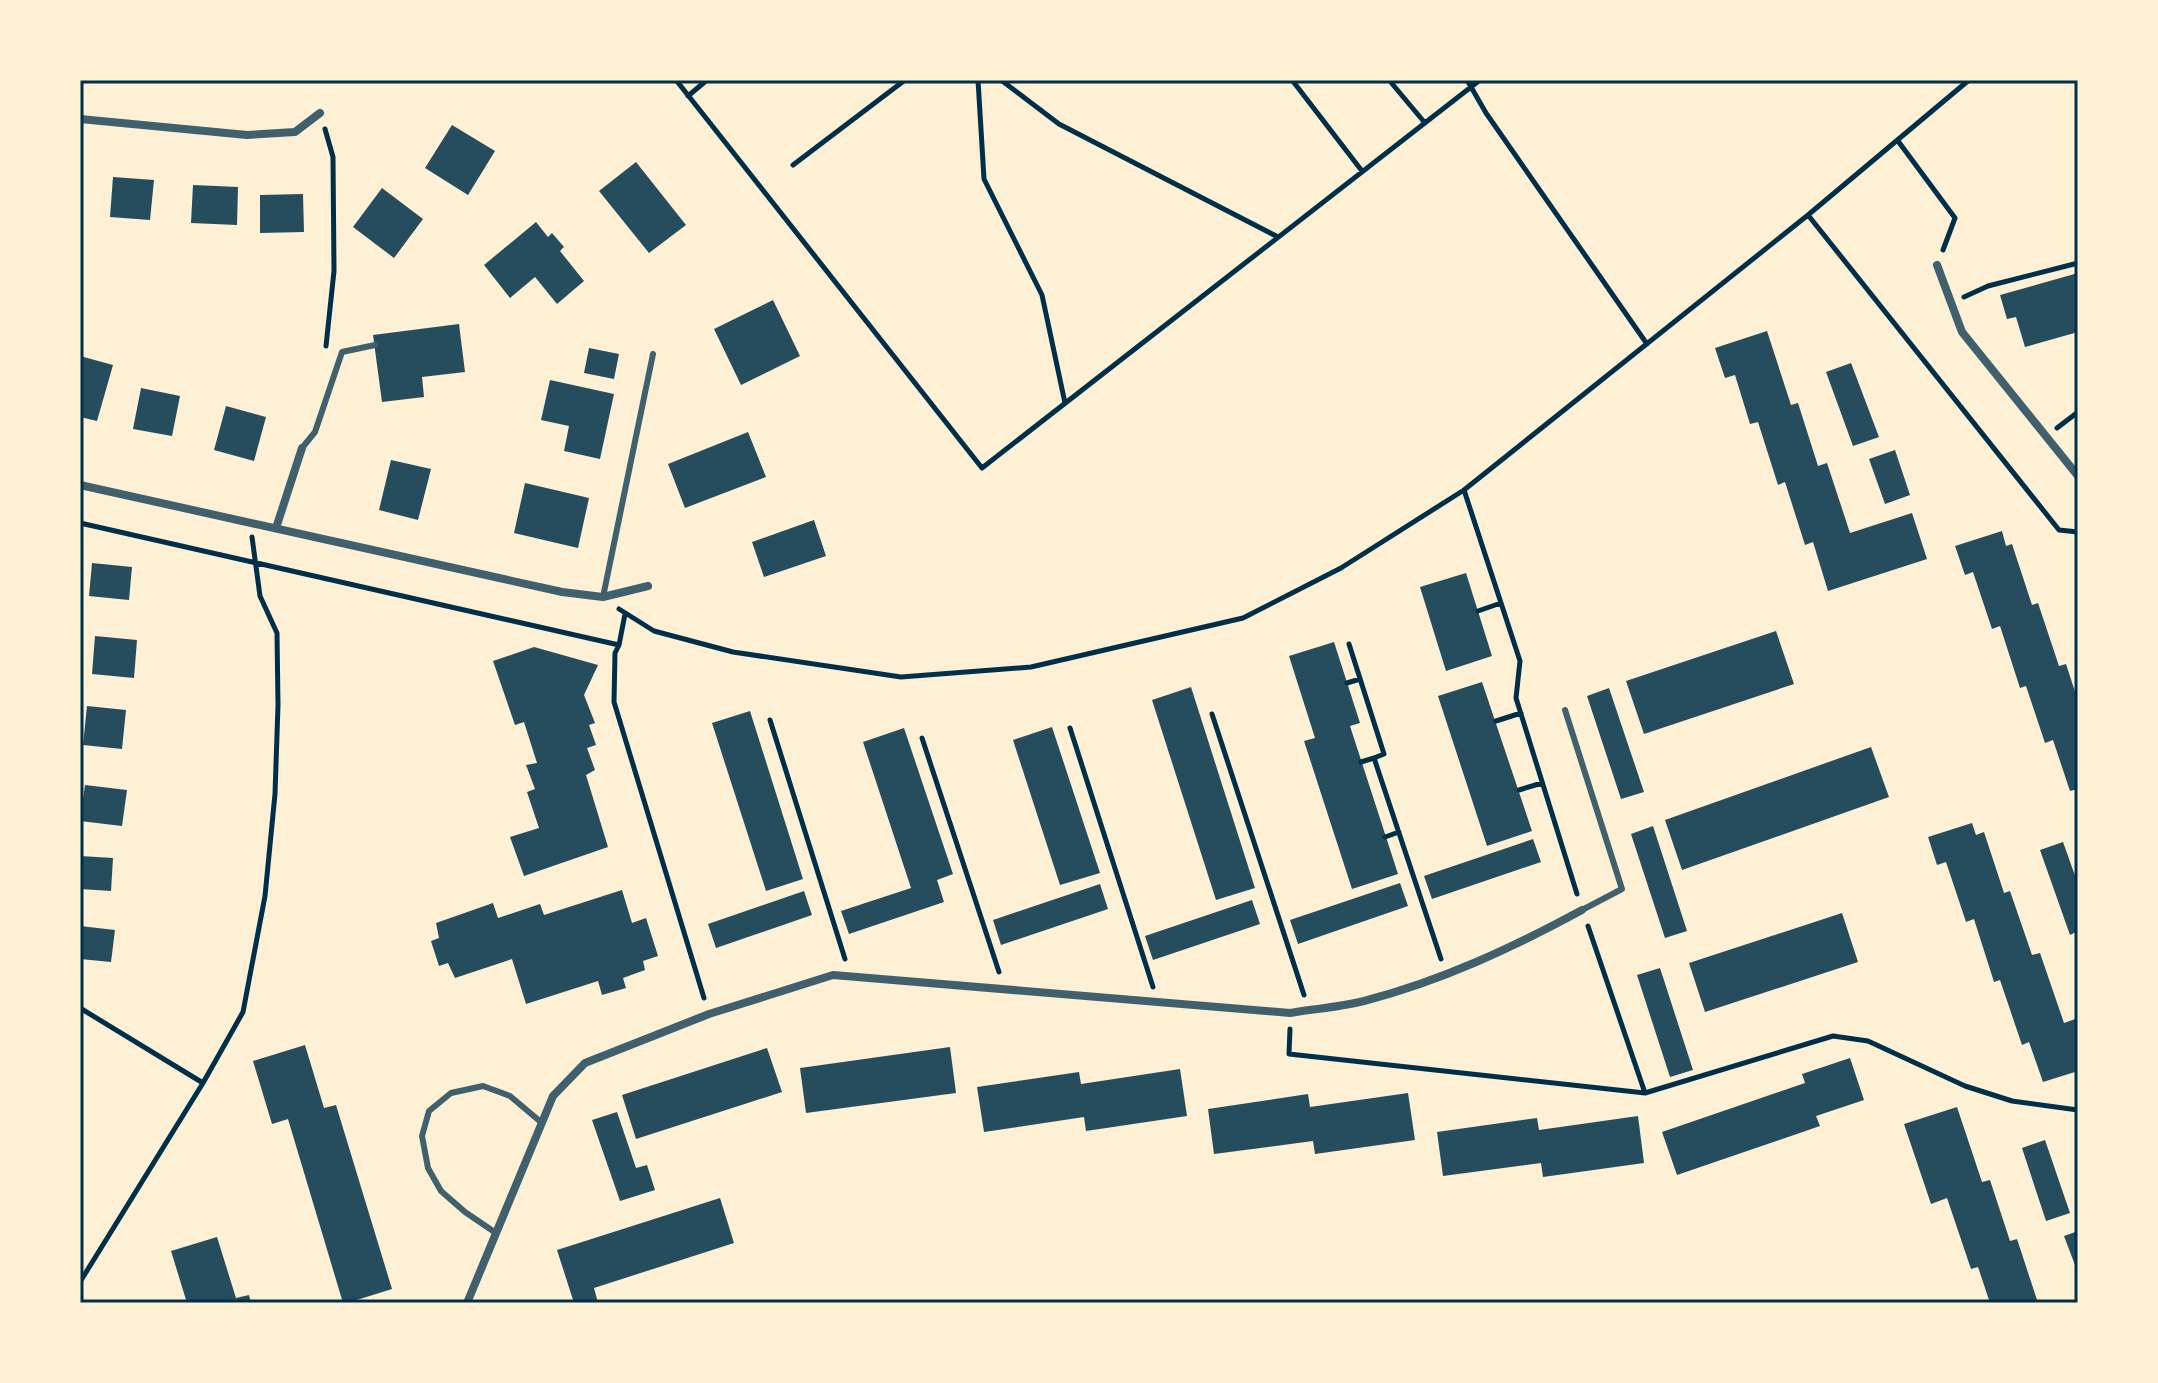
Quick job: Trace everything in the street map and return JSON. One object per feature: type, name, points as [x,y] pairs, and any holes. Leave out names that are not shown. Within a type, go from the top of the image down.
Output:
[{"type":"street","points":[[80,119],[247,135],[295,132],[320,113]]},
{"type":"street","points":[[1937,265],[1962,332],[2078,476]]},
{"type":"street","points":[[276,528],[302,448]]},
{"type":"street","points":[[80,485],[562,592],[603,597],[648,586]]},
{"type":"street","points":[[467,1303],[553,1096],[585,1063],[709,1014],[833,975],[1290,1013],[1363,1001],[1467,967],[1524,942],[1582,910]]},
{"type":"lane","points":[[302,448],[315,432],[342,352],[375,345]]},
{"type":"lane","points":[[603,597],[653,354]]},
{"type":"lane","points":[[1565,710],[1622,889],[1582,910]]},
{"type":"lane","points":[[496,1233],[441,1191],[428,1168],[422,1136],[429,1111],[451,1093],[483,1086],[510,1096],[542,1123]]},
{"type":"path","points":[[676,80],[982,468],[1480,80]]},
{"type":"path","points":[[688,96],[707,80]]},
{"type":"path","points":[[793,165],[905,80]]},
{"type":"path","points":[[978,80],[984,179],[1042,295],[1065,404]]},
{"type":"path","points":[[1001,80],[1059,124],[1278,237]]},
{"type":"path","points":[[1292,80],[1362,172]]},
{"type":"path","points":[[1389,80],[1425,123]]},
{"type":"path","points":[[1467,80],[1486,113],[1647,344]]},
{"type":"path","points":[[709,1014],[614,702],[615,653],[625,614],[654,631],[733,652],[901,677],[1031,667],[1243,618],[1341,568],[1464,490],[1808,215],[1969,80]]},
{"type":"path","points":[[320,113],[333,157],[334,271],[322,358]]},
{"type":"path","points":[[1898,141],[1955,218],[1937,265]]},
{"type":"path","points":[[1808,215],[2059,530],[2078,532]]},
{"type":"path","points":[[1951,304],[1988,286],[2078,263]]},
{"type":"path","points":[[1464,490],[1520,661],[1516,698],[1566,865],[1645,1093]]},
{"type":"path","points":[[80,523],[619,645]]},
{"type":"path","points":[[80,1282],[203,1083],[243,1012],[265,896],[275,794],[278,705],[277,633],[260,596],[251,523]]},
{"type":"path","points":[[1478,611],[1501,603]]},
{"type":"path","points":[[1349,644],[1384,754],[1361,762]]},
{"type":"path","points":[[1347,683],[1360,679]]},
{"type":"path","points":[[1496,721],[1521,713]]},
{"type":"path","points":[[1212,714],[1308,1010]]},
{"type":"path","points":[[770,720],[850,977]]},
{"type":"path","points":[[1070,728],[1158,1002]]},
{"type":"path","points":[[922,738],[1005,989]]},
{"type":"path","points":[[1374,758],[1446,974]]},
{"type":"path","points":[[1519,790],[1542,783]]},
{"type":"path","points":[[1385,837],[1399,832]]},
{"type":"path","points":[[80,1008],[203,1083]]},
{"type":"path","points":[[1290,1013],[1289,1054],[1645,1093],[1833,1036],[1868,1041],[1965,1086],[2012,1101],[2078,1110]]},
{"type":"building","points":[[452,125],[495,151],[468,195],[425,168]]},
{"type":"building","points":[[636,162],[686,225],[649,253],[599,191]]},
{"type":"building","points":[[113,177],[154,180],[150,220],[110,217]]},
{"type":"building","points":[[193,185],[238,187],[237,225],[191,223]]},
{"type":"building","points":[[382,188],[423,219],[394,258],[353,227]]},
{"type":"building","points":[[303,194],[304,232],[260,233],[260,195]]},
{"type":"building","points":[[536,222],[548,237],[552,233],[564,247],[560,251],[584,281],[557,304],[535,277],[510,298],[484,265]]},
{"type":"building","points":[[2078,273],[2078,332],[2025,347],[2016,317],[2007,319],[2000,295]]},
{"type":"building","points":[[773,300],[800,356],[741,385],[714,329]]},
{"type":"building","points":[[459,324],[465,372],[422,377],[424,397],[382,402],[373,335]]},
{"type":"building","points":[[1767,331],[1791,405],[1798,403],[1818,466],[1827,463],[1850,533],[1912,513],[1927,559],[1828,591],[1813,542],[1805,545],[1785,482],[1778,485],[1758,422],[1750,424],[1735,375],[1725,378],[1715,348]]},
{"type":"building","points":[[589,348],[619,354],[614,379],[584,373]]},
{"type":"building","points":[[80,356],[113,365],[97,421],[80,417]]},
{"type":"building","points":[[1851,363],[1879,437],[1853,446],[1826,372]]},
{"type":"building","points":[[550,380],[614,394],[600,459],[564,451],[569,426],[541,420]]},
{"type":"building","points":[[141,388],[180,396],[172,436],[133,429]]},
{"type":"building","points":[[226,406],[266,417],[254,461],[214,450]]},
{"type":"building","points":[[748,432],[766,477],[685,508],[668,464]]},
{"type":"building","points":[[1895,450],[1910,495],[1885,504],[1869,459]]},
{"type":"building","points":[[391,460],[431,469],[418,520],[379,510]]},
{"type":"building","points":[[525,483],[589,498],[578,548],[514,533]]},
{"type":"building","points":[[814,520],[826,556],[764,577],[752,542]]},
{"type":"building","points":[[2002,531],[2006,546],[2012,544],[2032,605],[2038,603],[2059,666],[2066,664],[2078,701],[2078,789],[2070,791],[2053,740],[2045,743],[2026,686],[2020,688],[2000,626],[1992,629],[1973,572],[1965,575],[1955,546]]},
{"type":"building","points":[[92,563],[132,567],[129,600],[89,596]]},
{"type":"building","points":[[1466,573],[1492,656],[1446,671],[1420,587]]},
{"type":"building","points":[[1776,631],[1794,684],[1644,734],[1626,681]]},
{"type":"building","points":[[95,636],[137,640],[134,678],[92,674]]},
{"type":"building","points":[[1334,642],[1360,723],[1350,726],[1398,874],[1352,889],[1304,741],[1315,738],[1289,656]]},
{"type":"building","points":[[534,647],[598,665],[584,695],[595,723],[589,725],[596,745],[587,748],[595,770],[586,775],[608,847],[524,876],[510,837],[539,828],[527,792],[535,789],[526,765],[537,763],[524,722],[515,725],[493,661]]},
{"type":"building","points":[[1482,682],[1532,831],[1487,846],[1438,696]]},
{"type":"building","points":[[1191,687],[1255,888],[1216,900],[1152,700]]},
{"type":"building","points":[[1609,688],[1644,792],[1621,799],[1587,696]]},
{"type":"building","points":[[87,706],[126,710],[122,749],[83,745]]},
{"type":"building","points":[[750,711],[803,879],[766,891],[712,723]]},
{"type":"building","points":[[1052,727],[1100,873],[1060,885],[1013,740]]},
{"type":"building","points":[[904,728],[953,874],[937,880],[944,902],[849,934],[841,911],[911,888],[863,742]]},
{"type":"building","points":[[1871,747],[1889,797],[1682,870],[1665,820]]},
{"type":"building","points":[[85,785],[127,790],[122,826],[80,821]]},
{"type":"building","points":[[1972,823],[1976,835],[1984,832],[2004,893],[2010,891],[2032,955],[2040,953],[2064,1023],[2078,1018],[2078,1071],[2043,1082],[2029,1042],[2022,1045],[2000,980],[1994,982],[1974,919],[1966,922],[1946,862],[1937,865],[1928,837]]},
{"type":"building","points":[[1653,826],[1687,931],[1665,938],[1631,834]]},
{"type":"building","points":[[1533,839],[1541,862],[1432,899],[1424,876]]},
{"type":"building","points":[[2063,842],[2078,884],[2078,931],[2070,935],[2040,850]]},
{"type":"building","points":[[80,856],[113,858],[111,891],[80,889]]},
{"type":"building","points":[[1400,883],[1408,906],[1298,944],[1290,920]]},
{"type":"building","points":[[1100,884],[1108,909],[1001,945],[993,920]]},
{"type":"building","points":[[622,890],[632,923],[646,918],[658,956],[643,961],[645,970],[623,978],[626,988],[602,995],[598,981],[526,1004],[512,959],[455,978],[448,963],[439,966],[431,941],[439,938],[436,923],[493,903],[498,918],[540,904],[544,915]]},
{"type":"building","points":[[804,891],[812,915],[716,948],[708,924]]},
{"type":"building","points":[[1252,900],[1260,924],[1153,960],[1145,936]]},
{"type":"building","points":[[1842,913],[1858,962],[1705,1012],[1689,963]]},
{"type":"building","points":[[80,926],[115,930],[111,962],[80,959]]},
{"type":"building","points":[[1660,968],[1693,1070],[1670,1077],[1637,975]]},
{"type":"building","points":[[305,1045],[324,1108],[336,1105],[392,1289],[347,1303],[343,1303],[288,1119],[272,1124],[253,1061]]},
{"type":"building","points":[[950,1047],[956,1093],[806,1113],[800,1068]]},
{"type":"building","points":[[767,1048],[782,1092],[636,1139],[622,1095]]},
{"type":"building","points":[[1850,1058],[1864,1100],[1816,1116],[1820,1126],[1677,1175],[1662,1132],[1805,1083],[1802,1074]]},
{"type":"building","points":[[1180,1069],[1187,1116],[1086,1131],[1084,1117],[984,1132],[977,1087],[1079,1072],[1081,1084]]},
{"type":"building","points":[[1408,1093],[1415,1140],[1315,1154],[1313,1141],[1214,1154],[1208,1109],[1308,1094],[1310,1107]]},
{"type":"building","points":[[1957,1107],[1982,1182],[1990,1180],[2010,1241],[2017,1239],[2038,1303],[1990,1303],[1978,1267],[1971,1269],[1947,1198],[1931,1204],[1904,1124]]},
{"type":"building","points":[[617,1112],[636,1168],[647,1165],[655,1190],[620,1201],[592,1120]]},
{"type":"building","points":[[1638,1116],[1644,1163],[1543,1177],[1541,1163],[1443,1176],[1437,1132],[1537,1118],[1539,1130]]},
{"type":"building","points":[[2045,1140],[2070,1213],[2046,1221],[2022,1148]]},
{"type":"building","points":[[720,1198],[734,1243],[594,1288],[598,1303],[574,1303],[557,1250]]},
{"type":"building","points":[[2078,1231],[2078,1273],[2064,1236]]},
{"type":"building","points":[[217,1237],[236,1298],[249,1295],[251,1303],[187,1303],[171,1251]]}]
